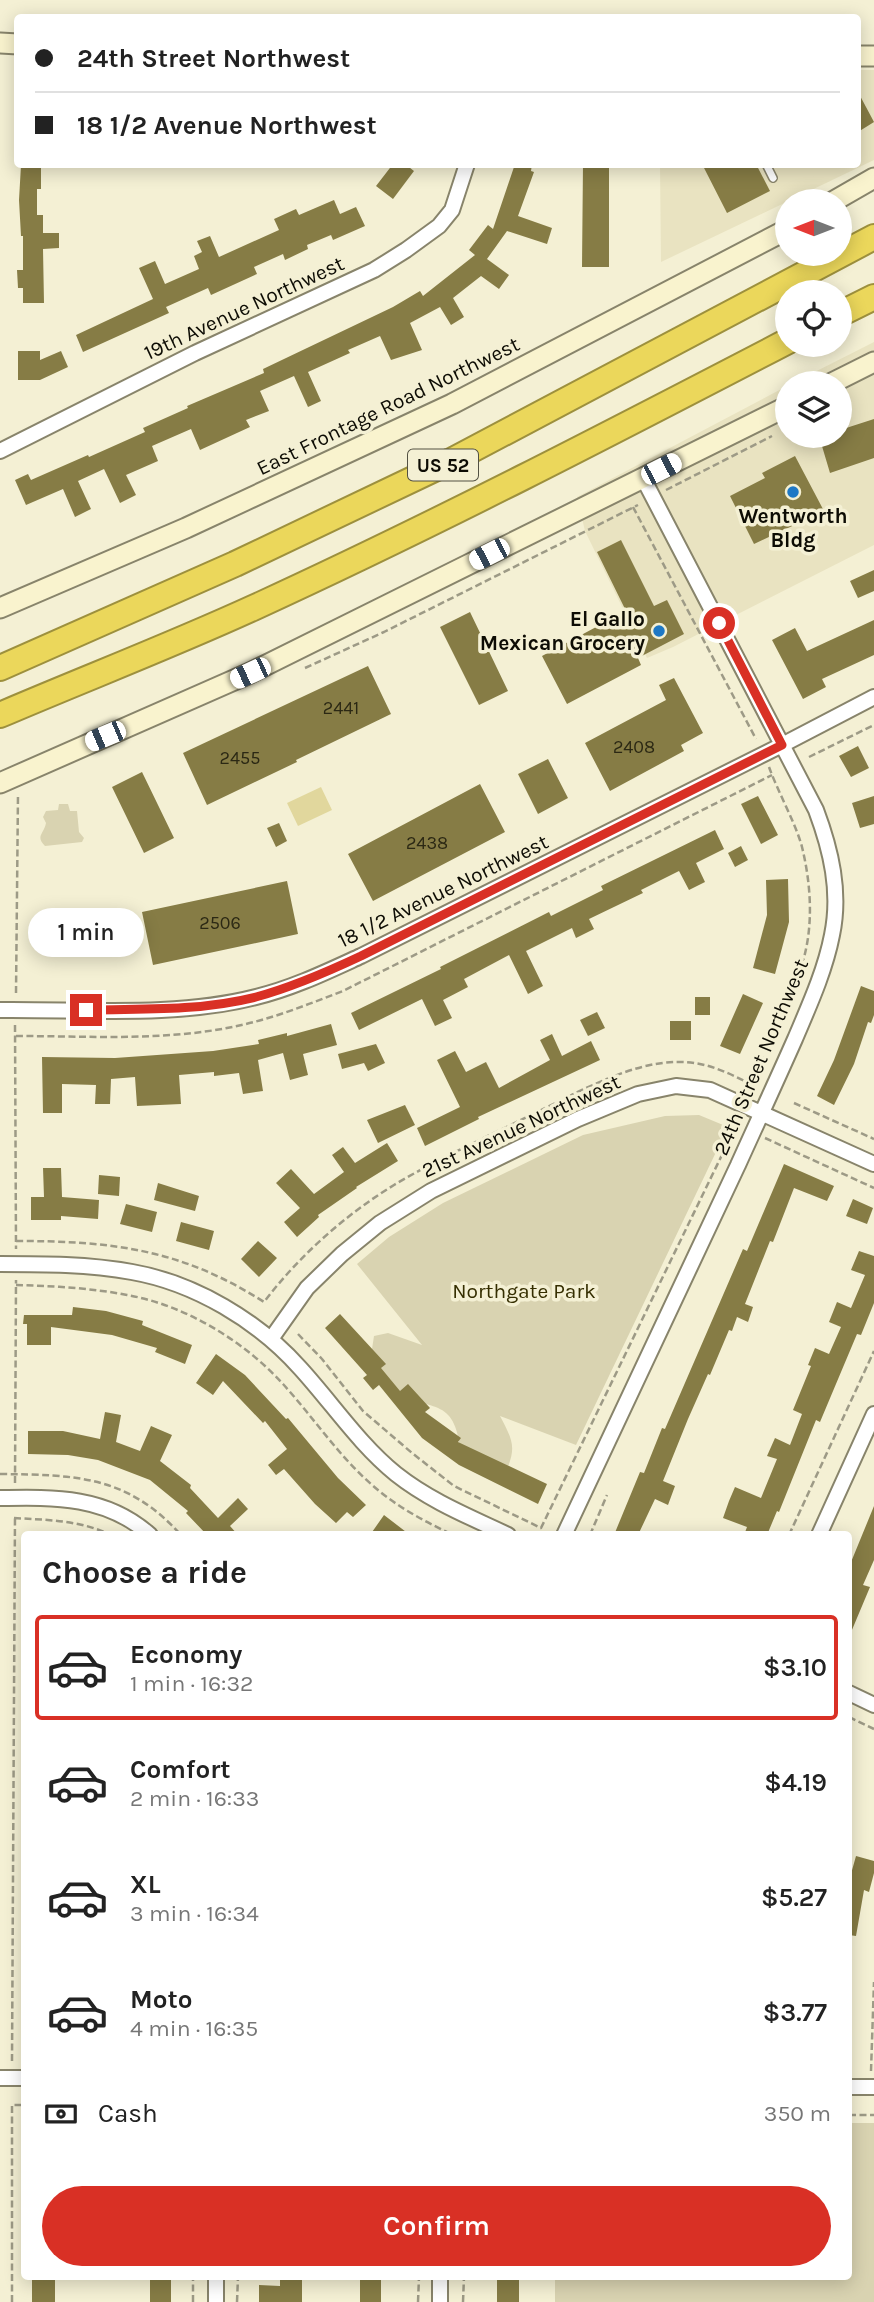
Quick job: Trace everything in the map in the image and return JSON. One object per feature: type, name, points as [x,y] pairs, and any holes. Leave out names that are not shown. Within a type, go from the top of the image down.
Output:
[{"type":"highway","name":"US 52","points":[[0,668],[235,564],[451,461],[874,237]]},
{"type":"highway","points":[[852,308],[874,296]]},
{"type":"highway","name":"US 52","points":[[0,715],[186,638],[328,573],[516,481],[775,348]]},
{"type":"street","name":"19th Avenue Northwest","points":[[0,450],[195,353],[374,270],[439,226],[452,210],[466,168]]},
{"type":"street","points":[[852,191],[874,178]]},
{"type":"street","name":"East Frontage Road Northwest","points":[[0,608],[186,528],[452,404],[775,236]]},
{"type":"street","points":[[852,373],[874,362]]},
{"type":"street","points":[[0,783],[250,673],[775,412]]},
{"type":"street","name":"24th Street Northwest","points":[[566,1531],[763,1113],[826,961],[833,933],[834,876],[827,838],[816,810],[643,478]]},
{"type":"street","name":"18 1/2 Avenue Northwest","points":[[0,1010],[185,1008],[274,992],[361,956],[874,697]]},
{"type":"street","name":"21st Avenue Northwest","points":[[271,1339],[307,1289],[342,1254],[380,1223],[431,1191],[578,1119],[638,1094],[676,1086],[710,1090],[874,1164]]},
{"type":"street","points":[[0,1264],[84,1265],[135,1272],[205,1297],[271,1339],[393,1471],[436,1501],[500,1531]]},
{"type":"street","points":[[821,1531],[874,1414]]},
{"type":"street","points":[[0,1498],[48,1497],[92,1503],[117,1511],[146,1531]]},
{"type":"street","points":[[852,1694],[874,1705]]},
{"type":"street","points":[[0,2078],[21,2078]]},
{"type":"street","points":[[852,2087],[874,2087]]},
{"type":"street","points":[[216,2280],[216,2302]]},
{"type":"street","points":[[440,2280],[440,2302]]},
{"type":"lane","points":[[768,168],[773,178]]},
{"type":"path","points":[[753,1085],[806,950],[809,885],[802,844],[764,754],[633,507],[775,434]]},
{"type":"path","points":[[809,757],[874,725]]},
{"type":"path","points":[[17,986],[18,794]]},
{"type":"path","points":[[16,1036],[16,1241]]},
{"type":"path","points":[[794,1103],[874,1139]]},
{"type":"path","points":[[298,1334],[363,1411],[412,1453],[454,1486],[541,1528],[736,1126],[874,1188]]},
{"type":"path","points":[[0,1474],[16,1474],[16,1285],[111,1292],[138,1297],[178,1311],[222,1334],[256,1357],[370,1483],[407,1511],[445,1531]]},
{"type":"path","points":[[791,1531],[874,1351]]},
{"type":"path","points":[[592,1531],[607,1495]]},
{"type":"path","points":[[12,2061],[15,1518],[66,1521],[100,1531]]},
{"type":"path","points":[[852,1718],[874,1729]]},
{"type":"path","points":[[871,2070],[874,1982]]},
{"type":"path","points":[[12,2302],[12,2105],[21,2105]]},
{"type":"path","points":[[852,2115],[874,2115]]},
{"type":"path","points":[[193,2280],[193,2302]]},
{"type":"path","points":[[237,2280],[237,2302]]},
{"type":"path","points":[[418,2302],[419,2280]]},
{"type":"path","points":[[463,2302],[464,2280]]},
{"type":"shaded area","points":[[861,70],[874,70],[874,160],[861,166]]},
{"type":"shaded area","points":[[660,168],[857,168],[813,189],[775,189],[775,207],[661,262]]},
{"type":"shaded area","points":[[874,342],[874,545],[647,658],[585,531],[577,497],[775,392],[775,448],[852,448],[852,371],[817,371],[844,357],[852,357],[852,353]]},
{"type":"shaded area","points":[[321,787],[332,810],[298,826],[287,803]]},
{"type":"green space","points":[[59,804],[68,804],[70,811],[77,811],[79,832],[84,838],[82,842],[45,846],[42,843],[40,837],[46,823],[43,817],[46,811],[58,810]]},
{"type":"green space","name":"Northgate Park","points":[[699,1115],[728,1127],[576,1445],[500,1416],[512,1444],[505,1474],[461,1457],[454,1424],[448,1415],[431,1405],[389,1392],[372,1349],[374,1336],[388,1333],[422,1345],[357,1264],[389,1237],[443,1203],[583,1135],[665,1116]]},
{"type":"green space","points":[[852,2123],[874,2123],[874,2302],[555,2302],[555,2280],[852,2280]]},
{"type":"building","points":[[861,98],[874,122],[861,130]]},
{"type":"building","points":[[21,168],[41,168],[41,189],[37,189],[37,215],[43,215],[43,233],[59,233],[59,248],[43,249],[44,303],[23,303],[23,288],[18,288],[17,270],[23,270],[19,200]]},
{"type":"building","points":[[390,168],[410,168],[414,171],[393,199],[376,186]]},
{"type":"building","points":[[514,168],[531,168],[534,172],[518,216],[552,228],[547,244],[507,231],[487,259],[509,275],[499,289],[481,276],[453,298],[464,317],[451,325],[440,307],[410,323],[422,350],[391,360],[380,336],[348,350],[350,353],[308,372],[321,401],[308,407],[294,376],[260,391],[269,411],[246,420],[250,427],[200,450],[191,429],[152,446],[158,461],[126,475],[136,495],[120,503],[104,469],[78,481],[91,509],[75,517],[63,489],[26,505],[15,480],[28,474],[31,480],[145,432],[143,428],[264,373],[263,369],[393,307],[420,291],[423,296],[475,255],[469,250],[488,225],[493,229]]},
{"type":"building","points":[[583,168],[609,168],[609,267],[582,267]]},
{"type":"building","points":[[704,168],[758,168],[770,191],[727,213]]},
{"type":"building","points":[[334,200],[340,214],[356,207],[365,226],[333,240],[331,235],[307,245],[308,249],[285,260],[283,254],[254,267],[257,274],[211,295],[208,288],[166,307],[169,313],[83,352],[76,335],[153,299],[139,268],[155,261],[165,284],[199,269],[194,256],[202,252],[197,241],[210,236],[219,257],[279,230],[274,219],[296,209],[299,215]]},
{"type":"building","points":[[18,351],[40,351],[40,360],[61,351],[68,367],[40,380],[18,380]]},
{"type":"building","points":[[874,419],[874,458],[830,473],[823,448],[852,448],[852,426]]},
{"type":"building","points":[[795,456],[824,511],[754,544],[730,496],[765,478],[762,473]]},
{"type":"building","points":[[621,540],[654,606],[667,600],[684,634],[638,658],[641,665],[567,704],[542,656],[626,611],[597,552]]},
{"type":"building","points":[[874,570],[874,591],[858,598],[850,581]]},
{"type":"building","points":[[470,612],[508,691],[479,705],[440,627]]},
{"type":"building","points":[[874,620],[874,655],[822,679],[826,687],[803,699],[772,640],[795,628],[807,651]]},
{"type":"building","points":[[368,666],[391,714],[207,805],[183,753]]},
{"type":"building","points":[[674,678],[703,733],[681,745],[684,751],[610,791],[585,743],[666,700],[659,685]]},
{"type":"building","points":[[858,746],[869,768],[851,777],[839,756]]},
{"type":"building","points":[[548,759],[568,798],[538,814],[518,774]]},
{"type":"building","points":[[142,772],[174,838],[144,853],[112,787]]},
{"type":"building","points":[[480,784],[505,832],[373,901],[348,854]]},
{"type":"building","points":[[758,796],[778,835],[761,844],[741,804]]},
{"type":"building","points":[[874,796],[874,824],[860,828],[852,803]]},
{"type":"building","points":[[279,823],[287,841],[276,847],[267,828]]},
{"type":"building","points":[[715,830],[724,849],[696,863],[705,882],[689,890],[679,871],[641,890],[643,893],[589,919],[594,929],[576,938],[572,928],[526,951],[543,986],[528,994],[509,955],[464,979],[468,987],[443,1000],[452,1018],[435,1026],[422,999],[359,1030],[351,1013],[549,912],[551,916],[603,890],[601,886]]},
{"type":"building","points":[[741,846],[748,860],[735,867],[728,853]]},
{"type":"building","points":[[788,879],[789,922],[775,974],[753,968],[767,915],[766,880]]},
{"type":"building","points":[[287,881],[298,934],[153,965],[142,912]]},
{"type":"building","points":[[861,986],[874,991],[874,1015],[871,1023],[868,1022],[854,1064],[834,1105],[817,1096],[834,1060]]},
{"type":"building","points":[[743,994],[763,1003],[740,1054],[720,1046]]},
{"type":"building","points":[[695,997],[710,997],[710,1015],[695,1015]]},
{"type":"building","points":[[597,1012],[605,1028],[588,1036],[580,1020]]},
{"type":"building","points":[[670,1021],[691,1021],[691,1040],[670,1040]]},
{"type":"building","points":[[331,1024],[337,1045],[303,1054],[308,1075],[290,1080],[283,1053],[258,1060],[263,1091],[243,1094],[239,1073],[214,1076],[214,1072],[179,1075],[181,1104],[137,1106],[135,1077],[111,1079],[110,1104],[95,1104],[96,1085],[62,1084],[62,1113],[43,1113],[42,1057],[115,1058],[213,1051],[259,1044],[258,1040],[287,1033],[287,1036]]},
{"type":"building","points":[[552,1034],[562,1056],[591,1041],[600,1060],[478,1117],[479,1119],[425,1146],[417,1128],[460,1107],[437,1060],[455,1051],[466,1072],[486,1062],[499,1088],[550,1060],[540,1040]]},
{"type":"building","points":[[376,1044],[385,1063],[368,1071],[364,1063],[342,1069],[338,1054]]},
{"type":"building","points":[[405,1105],[415,1125],[378,1143],[367,1120]]},
{"type":"building","points":[[387,1143],[398,1161],[318,1215],[319,1217],[297,1237],[284,1222],[300,1208],[276,1183],[291,1169],[314,1194],[344,1172],[332,1155],[343,1147],[355,1163]]},
{"type":"building","points":[[784,1164],[834,1186],[827,1201],[794,1188],[745,1304],[753,1307],[748,1322],[737,1317],[732,1331],[729,1330],[663,1481],[675,1486],[668,1505],[655,1499],[640,1531],[616,1531],[640,1472],[644,1473],[662,1428],[665,1429],[743,1249],[747,1251]]},
{"type":"building","points":[[43,1168],[61,1168],[62,1197],[99,1200],[98,1219],[61,1216],[61,1220],[31,1220],[31,1197],[44,1197]]},
{"type":"building","points":[[99,1175],[120,1177],[119,1196],[98,1194]]},
{"type":"building","points":[[158,1183],[199,1196],[195,1211],[154,1200]]},
{"type":"building","points":[[853,1199],[873,1208],[867,1224],[846,1216]]},
{"type":"building","points":[[126,1204],[157,1212],[152,1232],[120,1224]]},
{"type":"building","points":[[181,1222],[214,1231],[209,1250],[176,1241]]},
{"type":"building","points":[[258,1241],[277,1258],[259,1277],[241,1259]]},
{"type":"building","points":[[859,1251],[874,1256],[874,1303],[861,1335],[857,1334],[820,1422],[816,1420],[769,1531],[746,1531],[747,1527],[723,1518],[729,1501],[735,1487],[761,1498],[777,1459],[767,1456],[775,1438],[790,1445],[802,1414],[793,1410],[811,1366],[808,1365],[815,1348],[829,1354],[841,1327],[829,1322],[837,1302],[851,1308],[865,1275],[851,1270]]},
{"type":"building","points":[[73,1307],[106,1311],[143,1321],[142,1325],[192,1345],[185,1364],[155,1352],[157,1348],[112,1335],[51,1327],[51,1345],[27,1345],[24,1315],[72,1315]]},
{"type":"building","points":[[340,1314],[386,1364],[381,1368],[400,1391],[408,1384],[430,1408],[425,1412],[461,1438],[458,1442],[547,1484],[538,1504],[459,1465],[422,1438],[379,1385],[373,1390],[363,1378],[367,1375],[325,1328]]},
{"type":"building","points":[[216,1354],[245,1375],[286,1419],[288,1418],[338,1478],[366,1505],[353,1517],[347,1512],[336,1523],[284,1469],[276,1475],[268,1465],[287,1449],[265,1421],[263,1423],[223,1381],[213,1395],[196,1383]]},
{"type":"building","points":[[105,1412],[121,1415],[116,1442],[140,1451],[151,1426],[172,1435],[160,1461],[191,1485],[190,1488],[218,1518],[238,1498],[248,1509],[230,1526],[234,1531],[203,1531],[186,1513],[188,1511],[150,1480],[98,1460],[68,1455],[28,1454],[28,1431],[63,1431],[100,1439]]},
{"type":"building","points":[[874,1506],[874,1560],[863,1585],[870,1587],[852,1630],[852,1560]]},
{"type":"building","points":[[384,1515],[405,1531],[373,1531]]},
{"type":"building","points":[[856,1856],[874,1861],[869,1892],[864,1890],[856,1936],[852,1935],[852,1870]]},
{"type":"building","points":[[32,2280],[55,2280],[55,2302],[32,2302]]},
{"type":"building","points":[[150,2280],[171,2280],[171,2302],[150,2302]]},
{"type":"building","points":[[280,2280],[302,2280],[302,2302],[259,2302],[259,2285],[280,2286]]},
{"type":"building","points":[[360,2280],[381,2280],[381,2302],[360,2302]]},
{"type":"building","points":[[497,2280],[519,2280],[519,2302],[497,2302]]},
{"type":"place","name":"Wentworth Bldg","points":[[793,492]]},
{"type":"place","name":"El Gallo Mexican Grocery","points":[[659,631]]},
{"type":"route","points":[[86,1010],[206,1006],[254,998],[300,983],[361,956],[782,745],[719,623]]}]
